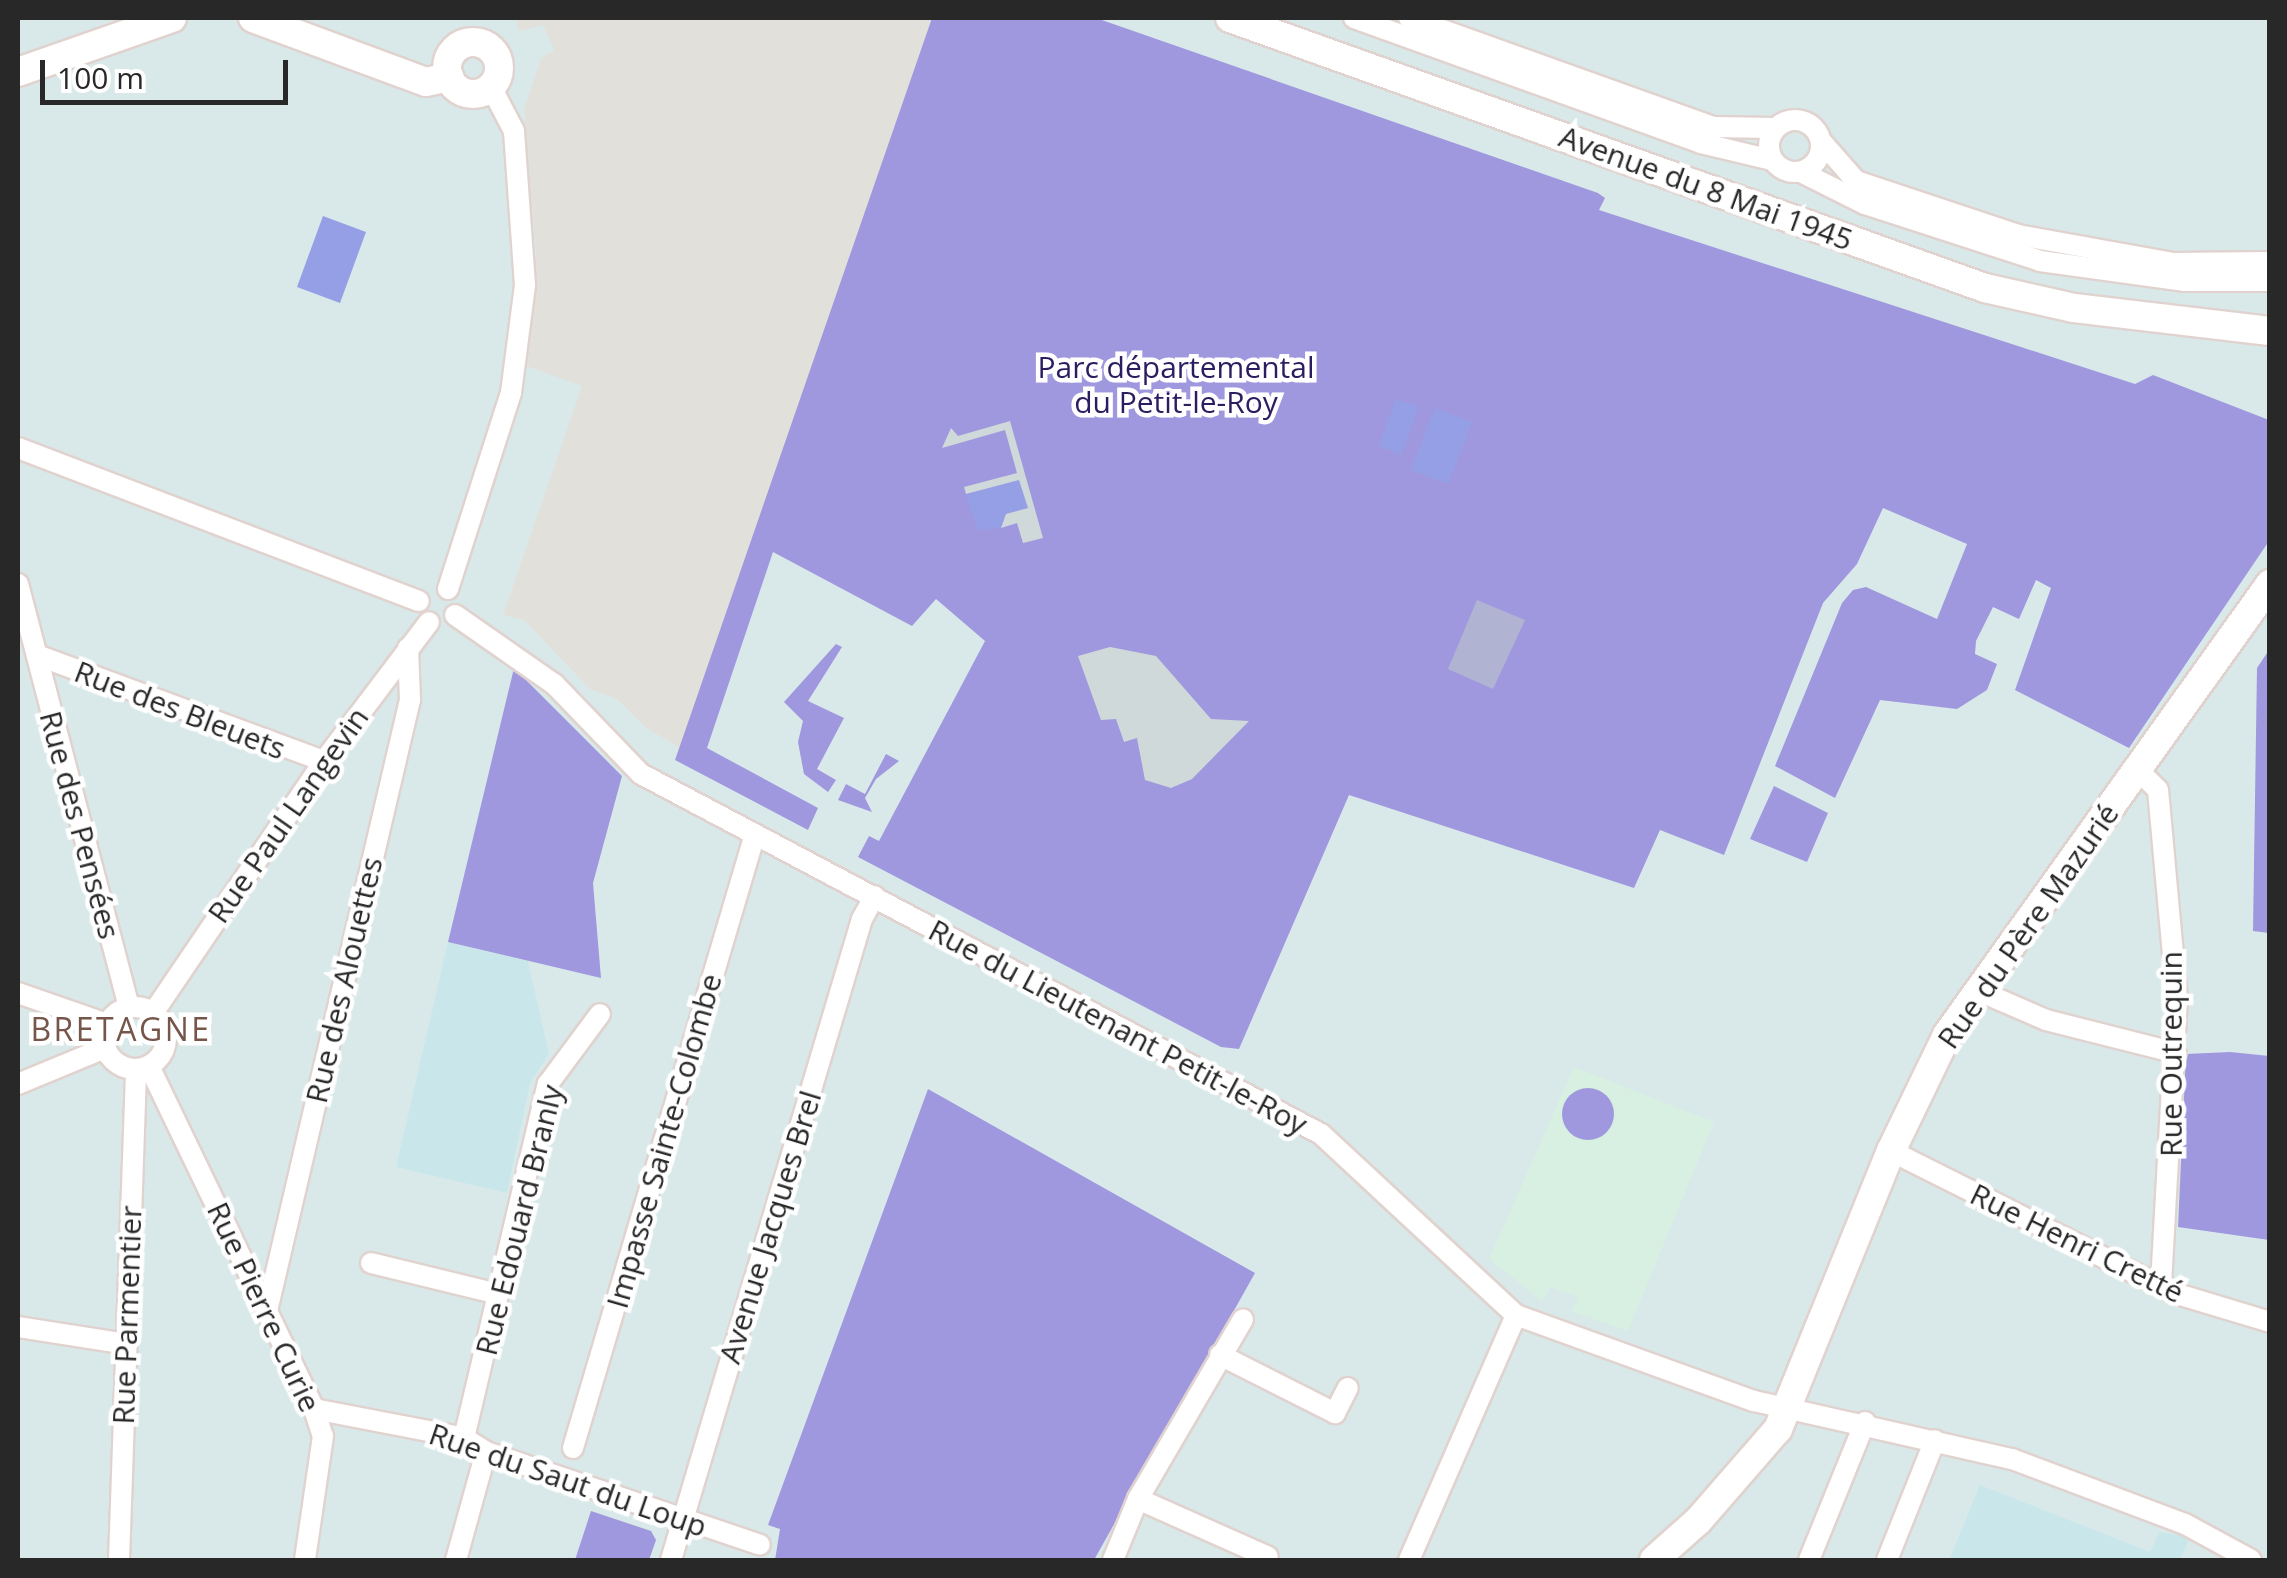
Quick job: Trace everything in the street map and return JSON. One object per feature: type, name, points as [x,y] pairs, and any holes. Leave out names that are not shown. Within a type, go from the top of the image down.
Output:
[{"type":"main road","points":[[18,72],[172,18]]},
{"type":"main road","points":[[253,18],[426,82],[448,77]]},
{"type":"main road","points":[[483,44],[494,18]]},
{"type":"main road","name":"Avenue du 8 Mai 1945","points":[[1230,18],[1985,288],[2074,308],[2270,331]]},
{"type":"main road","points":[[483,44],[499,66],[490,87],[467,93],[448,77],[448,60],[458,47],[483,44]]},
{"type":"main road","name":"Avenue du 8 Mai 1945","points":[[2191,321],[2270,318]]},
{"type":"main road","name":"Rue du Père Mazurié","points":[[1654,1560],[1698,1522],[1790,1407],[1891,1151],[1947,1035],[2270,584]]},
{"type":"street","points":[[1354,18],[1701,143],[1772,160],[1785,171],[1801,172],[1865,204],[2040,261],[2184,280],[2270,281]]},
{"type":"street","points":[[1409,18],[1713,127],[1774,128],[1800,120],[1856,181],[2018,235],[2173,263],[2270,262]]},
{"type":"street","points":[[448,589],[511,393],[525,285],[514,130],[490,87]]},
{"type":"street","points":[[1772,160],[1768,144],[1774,128]]},
{"type":"street","points":[[1801,172],[1814,164],[1821,141]]},
{"type":"street","points":[[18,448],[419,601],[429,622],[440,625],[455,615],[456,598],[448,589],[430,588],[419,601]]},
{"type":"street","name":"Rue des Pensées","points":[[18,584],[129,1008]]},
{"type":"street","name":"Rue du Lieutenant Petit-le-Roy","points":[[455,615],[508,646],[554,684],[641,774],[1321,1134],[1516,1316],[1790,1407],[2012,1458],[2169,1518],[2251,1560]]},
{"type":"street","name":"Rue Paul Langevin","points":[[153,1013],[324,760],[429,622]]},
{"type":"street","name":"Rue des Alouettes","points":[[267,1311],[410,700],[408,648]]},
{"type":"street","name":"Rue des Bleuets","points":[[37,655],[324,760]]},
{"type":"street","name":"Rue Outrequin","points":[[2138,770],[2158,790],[2177,998],[2160,1286]]},
{"type":"street","name":"Impasse Sainte-Colombe","points":[[573,1448],[755,834]]},
{"type":"street","name":"Avenue Jacques Brel","points":[[671,1560],[874,896]]},
{"type":"street","points":[[1977,990],[2046,1020],[2176,1054]]},
{"type":"street","points":[[18,993],[107,1024]]},
{"type":"street","points":[[129,1008],[153,1013],[166,1040],[142,1067],[117,1064],[106,1048],[107,1024],[129,1008]]},
{"type":"street","name":"Rue Edouard Branly","points":[[464,1438],[548,1084],[600,1014]]},
{"type":"street","points":[[18,1084],[106,1048]]},
{"type":"street","name":"Rue Pierre Curie","points":[[142,1067],[267,1311],[323,1436],[305,1560]]},
{"type":"street","name":"Rue Parmentier","points":[[119,1560],[126,1344],[142,1067]]},
{"type":"street","name":"Rue Henri Cretté","points":[[1891,1151],[2160,1286],[2270,1322]]},
{"type":"street","points":[[371,1263],[498,1294]]},
{"type":"street","points":[[1410,1560],[1516,1316]]},
{"type":"street","points":[[1113,1560],[1138,1499],[1243,1319]]},
{"type":"street","points":[[18,1327],[126,1344]]},
{"type":"street","points":[[1220,1355],[1335,1413],[1348,1388]]},
{"type":"street","name":"Rue du Saut du Loup","points":[[314,1409],[464,1438],[486,1452],[760,1546]]},
{"type":"street","points":[[1809,1560],[1865,1422]]},
{"type":"street","points":[[1887,1560],[1936,1440]]},
{"type":"street","points":[[456,1560],[486,1452]]},
{"type":"street","points":[[1138,1499],[1268,1557]]},
{"type":"shaded area","points":[[516,18],[932,18],[682,749],[645,727],[617,699],[590,689],[524,620],[503,615],[582,386],[527,366],[536,252],[524,109],[541,58],[554,50],[543,25],[519,31]]},
{"type":"shaded area","points":[[323,216],[366,232],[340,303],[297,287]]},
{"type":"shaded area","points":[[1396,399],[1418,407],[1401,455],[1379,446]]},
{"type":"shaded area","points":[[1435,408],[1472,422],[1448,484],[1411,470]]},
{"type":"shaded area","points":[[1010,421],[1043,538],[1023,543],[1017,523],[1001,528],[1006,514],[1028,508],[1019,480],[966,494],[964,487],[1017,473],[1005,430],[942,448],[951,428],[958,436]]},
{"type":"shaded area","points":[[1019,479],[1028,508],[1006,514],[1001,528],[978,530],[966,495]]},
{"type":"shaded area","points":[[1477,600],[1525,620],[1493,689],[1448,669]]},
{"type":"shaded area","points":[[1110,647],[1156,656],[1211,719],[1249,721],[1192,779],[1171,788],[1145,780],[1137,738],[1124,742],[1116,719],[1101,720],[1078,656]]},
{"type":"shaded area","points":[[448,942],[528,961],[549,1054],[530,1083],[507,1193],[396,1167]]},
{"type":"shaded area","points":[[1574,1067],[1714,1122],[1628,1331],[1571,1311],[1578,1297],[1550,1287],[1542,1301],[1489,1259]]},
{"type":"shaded area","points":[[1980,1485],[2150,1552],[2159,1532],[2190,1537],[2180,1560],[1949,1560]]},
{"type":"green space","name":"Parc départemental du Petit-le-Roy","points":[[932,18],[1096,18],[1598,193],[1605,198],[1599,210],[2135,384],[2153,375],[2269,420],[2269,541],[2129,748],[2015,690],[2051,588],[2036,580],[2019,619],[1993,607],[1976,641],[1975,654],[1997,664],[1987,690],[1957,709],[1880,700],[1835,798],[1775,766],[1842,603],[1853,590],[1866,587],[1937,619],[1967,544],[1883,508],[1857,564],[1823,603],[1724,855],[1660,830],[1634,888],[1349,795],[1239,1049],[1221,1047],[858,857],[869,836],[879,841],[985,641],[936,599],[912,626],[773,552],[707,748],[818,808],[808,830],[675,760]]},
{"type":"green space","points":[[836,644],[842,647],[808,701],[844,718],[817,769],[836,780],[828,792],[804,774],[798,742],[803,721],[784,702]]},
{"type":"green space","points":[[2269,650],[2269,933],[2253,931],[2257,668]]},
{"type":"green space","points":[[514,668],[622,776],[593,883],[601,978],[448,942]]},
{"type":"green space","points":[[886,754],[899,761],[876,779],[865,798],[872,812],[838,800],[846,784],[865,794]]},
{"type":"green space","points":[[1774,786],[1828,813],[1807,862],[1750,839]]},
{"type":"green space","points":[[2230,1052],[2269,1056],[2269,1240],[2178,1227],[2186,1054]]},
{"type":"green space","points":[[1588,1088],[1606,1096],[1614,1114],[1606,1132],[1588,1140],[1570,1132],[1562,1114],[1570,1096]]},
{"type":"green space","points":[[928,1089],[1255,1273],[1094,1560],[775,1560],[780,1529],[768,1525]]},
{"type":"green space","points":[[591,1511],[651,1531],[656,1540],[649,1560],[575,1560]]},
{"type":"district","name":"BRETAGNE","points":[[121,1029]]}]
